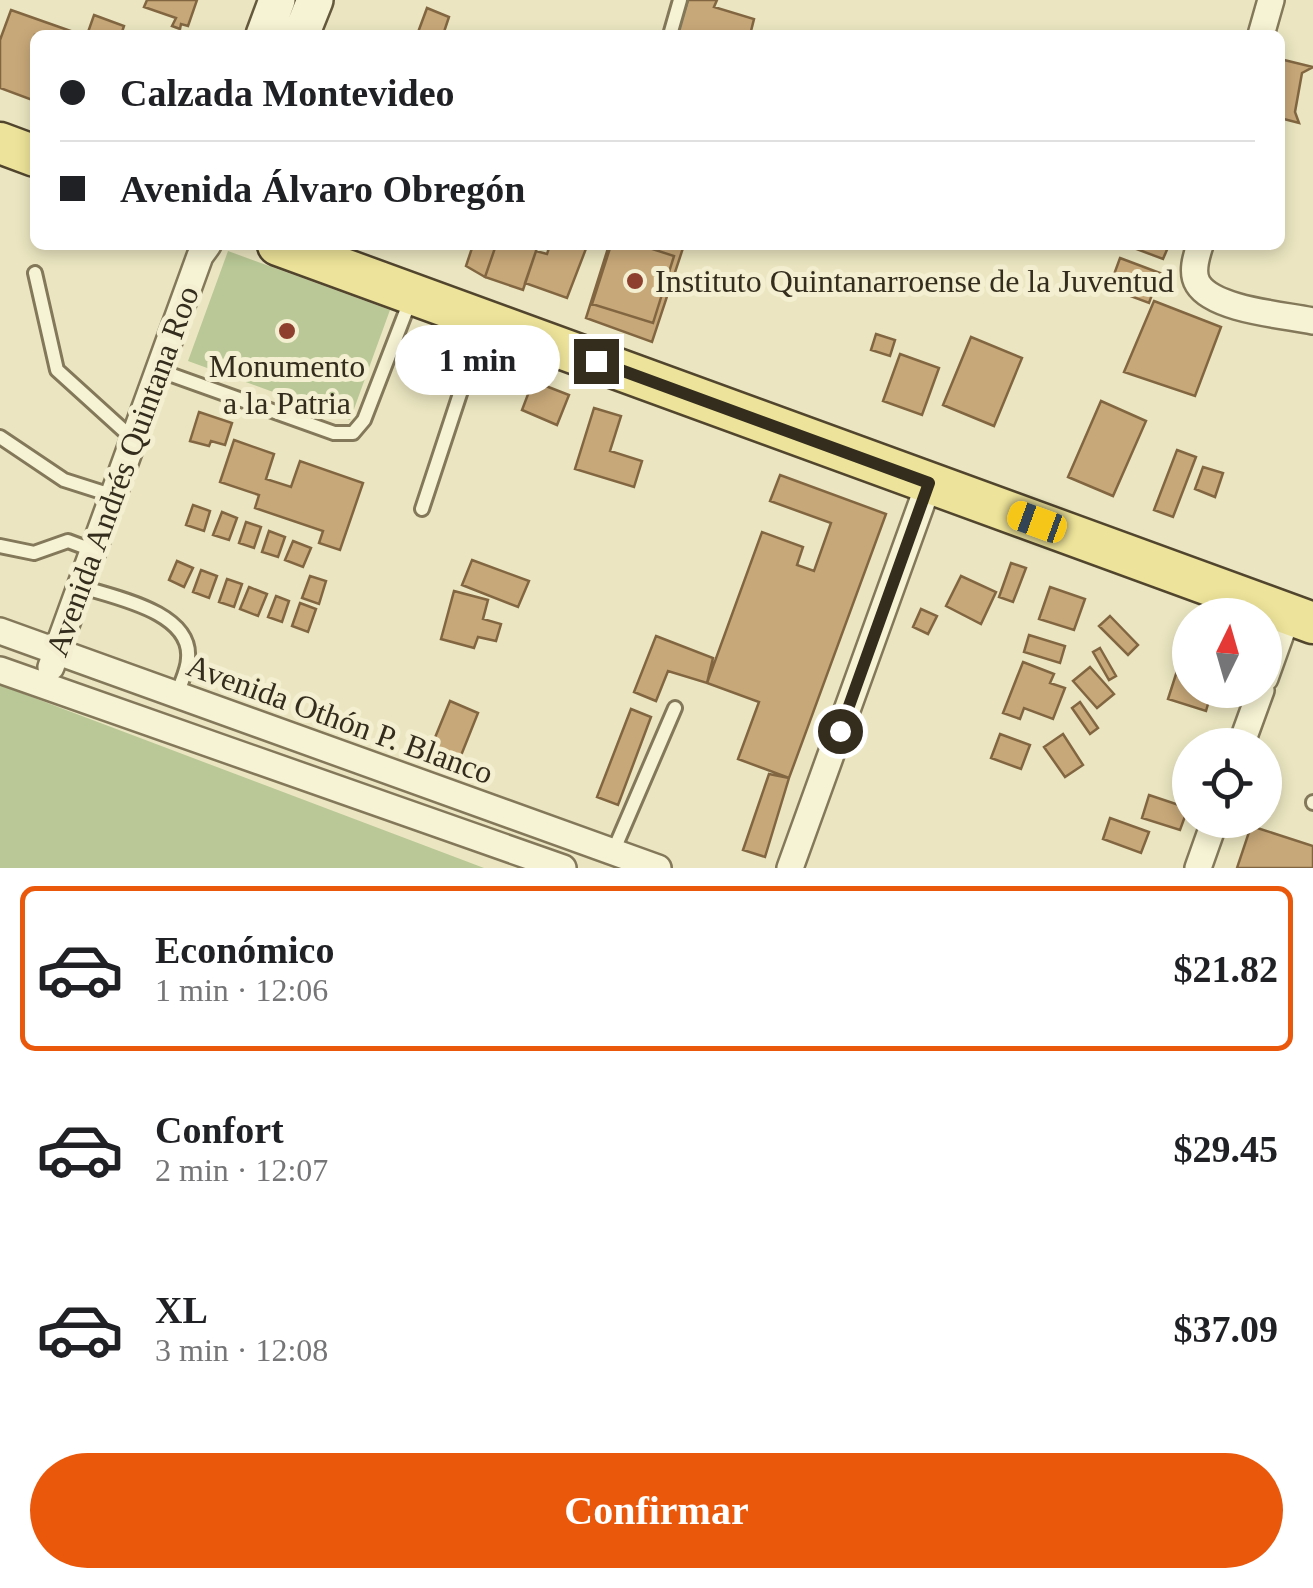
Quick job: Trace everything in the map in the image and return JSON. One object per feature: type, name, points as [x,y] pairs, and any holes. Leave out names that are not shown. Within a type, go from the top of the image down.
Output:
[{"type":"main road","points":[[266,30],[277,0]]},
{"type":"main road","points":[[303,30],[315,0]]},
{"type":"main road","points":[[0,144],[30,154]]},
{"type":"main road","points":[[292,250],[1300,618]]},
{"type":"street","points":[[1262,30],[1271,0]]},
{"type":"street","name":"Avenida Andrés Quintana Roo","points":[[45,686],[202,250]]},
{"type":"street","points":[[1198,250],[1194,265],[1197,283],[1212,297],[1236,306],[1313,321]]},
{"type":"street","points":[[790,868],[929,483]]},
{"type":"street","points":[[1282,649],[1300,618]]},
{"type":"street","name":"Avenida Othón P. Blanco","points":[[0,631],[658,868]]},
{"type":"street","name":"Avenida Othón P. Blanco","points":[[0,670],[562,868]]},
{"type":"street","points":[[1198,868],[1209,838]]},
{"type":"lane","points":[[671,30],[680,0]]},
{"type":"lane","points":[[35,273],[57,370],[132,438]]},
{"type":"lane","points":[[157,370],[334,432],[353,433],[364,420],[413,294]]},
{"type":"lane","points":[[422,509],[484,320]]},
{"type":"lane","points":[[0,437],[64,480],[111,496]]},
{"type":"lane","points":[[0,546],[34,553],[68,541],[92,550]]},
{"type":"lane","points":[[79,586],[162,613],[182,636],[189,656],[177,695]]},
{"type":"lane","points":[[612,852],[676,708]]},
{"type":"green space","points":[[228,251],[390,310],[350,420],[188,361]]},
{"type":"green space","points":[[0,685],[484,868],[0,868]]},
{"type":"building","points":[[147,0],[197,0],[188,26],[181,24],[180,29],[172,26],[176,18],[144,7]]},
{"type":"building","points":[[688,0],[717,0],[714,7],[754,19],[751,30],[679,30]]},
{"type":"building","points":[[427,8],[449,17],[445,30],[419,30]]},
{"type":"building","points":[[11,10],[68,30],[30,30],[30,99],[0,88],[0,40]]},
{"type":"building","points":[[94,15],[124,26],[123,30],[89,30]]},
{"type":"building","points":[[1285,60],[1313,67],[1302,73],[1295,112],[1299,123],[1285,119]]},
{"type":"building","points":[[471,250],[494,250],[485,277],[466,266]]},
{"type":"building","points":[[494,250],[536,250],[523,290],[485,277]]},
{"type":"building","points":[[548,250],[585,250],[567,298],[525,283],[536,251],[547,254]]},
{"type":"building","name":"Instituto Quintanarroense de la Juventud","points":[[607,250],[682,250],[652,342],[586,318]]},
{"type":"building","name":"Instituto Quintanarroense de la Juventud","points":[[609,250],[655,250],[674,256],[653,323],[592,304]]},
{"type":"building","points":[[1139,250],[1167,250],[1163,259]]},
{"type":"building","points":[[1120,258],[1160,273],[1149,303],[1109,288]]},
{"type":"building","points":[[1154,301],[1221,327],[1195,396],[1124,372]]},
{"type":"building","points":[[876,334],[895,340],[890,356],[871,350]]},
{"type":"building","points":[[971,337],[1022,358],[994,426],[943,405]]},
{"type":"building","points":[[900,354],[939,368],[922,415],[883,401]]},
{"type":"building","points":[[533,381],[569,395],[557,425],[522,410]]},
{"type":"building","points":[[1101,401],[1146,421],[1113,496],[1068,477]]},
{"type":"building","points":[[594,408],[621,416],[610,451],[642,461],[634,487],[575,469]]},
{"type":"building","points":[[199,412],[232,423],[225,445],[190,441]]},
{"type":"building","points":[[234,440],[274,454],[266,479],[291,487],[300,461],[363,483],[340,550],[319,543],[323,531],[255,508],[259,495],[220,482]]},
{"type":"building","points":[[1177,450],[1196,457],[1173,517],[1154,510]]},
{"type":"building","points":[[1203,467],[1223,473],[1215,497],[1195,489]]},
{"type":"building","points":[[780,475],[886,514],[789,778],[738,759],[759,702],[707,683],[762,532],[803,547],[797,565],[814,571],[831,523],[770,501]]},
{"type":"building","points":[[193,505],[210,511],[204,531],[186,525]]},
{"type":"building","points":[[222,512],[237,518],[229,540],[213,535]]},
{"type":"building","points":[[246,522],[261,527],[254,548],[239,543]]},
{"type":"building","points":[[269,531],[285,537],[278,557],[262,552]]},
{"type":"building","points":[[293,541],[311,548],[303,567],[285,560]]},
{"type":"building","points":[[472,560],[529,581],[518,607],[462,585]]},
{"type":"building","points":[[177,561],[193,568],[184,587],[169,580]]},
{"type":"building","points":[[1011,563],[1026,568],[1013,602],[999,597]]},
{"type":"building","points":[[201,570],[217,576],[209,598],[193,592]]},
{"type":"building","points":[[310,576],[326,581],[319,604],[302,598]]},
{"type":"building","points":[[961,576],[996,592],[981,624],[946,606]]},
{"type":"building","points":[[227,579],[242,584],[234,607],[219,602]]},
{"type":"building","points":[[249,587],[267,594],[258,616],[240,609]]},
{"type":"building","points":[[1050,587],[1085,599],[1074,630],[1039,619]]},
{"type":"building","points":[[454,591],[488,600],[483,619],[501,624],[496,641],[478,637],[474,648],[441,639]]},
{"type":"building","points":[[276,596],[289,601],[282,622],[268,617]]},
{"type":"building","points":[[300,603],[316,609],[308,632],[292,626]]},
{"type":"building","points":[[921,609],[937,616],[928,634],[913,627]]},
{"type":"building","points":[[1110,616],[1138,645],[1128,655],[1099,626]]},
{"type":"building","points":[[1029,635],[1065,646],[1060,663],[1024,652]]},
{"type":"building","points":[[656,636],[713,658],[707,683],[668,671],[656,701],[634,692]]},
{"type":"building","points":[[1100,648],[1116,676],[1109,680],[1093,652]]},
{"type":"building","points":[[1023,662],[1054,674],[1050,683],[1065,688],[1053,719],[1024,708],[1020,719],[1003,713]]},
{"type":"building","points":[[1090,667],[1114,694],[1097,708],[1073,681]]},
{"type":"building","points":[[450,701],[478,713],[456,768],[427,757]]},
{"type":"building","points":[[1080,702],[1098,728],[1090,734],[1072,708]]},
{"type":"building","points":[[631,709],[651,717],[618,805],[597,797]]},
{"type":"building","points":[[1000,734],[1030,745],[1021,769],[991,758]]},
{"type":"building","points":[[1063,734],[1083,765],[1065,777],[1044,747]]},
{"type":"building","points":[[769,774],[789,778],[765,857],[743,850]]},
{"type":"building","points":[[1149,795],[1172,803],[1172,827],[1142,818]]},
{"type":"building","points":[[1110,818],[1149,832],[1141,853],[1103,839]]},
{"type":"building","points":[[1282,836],[1313,846],[1313,868],[1237,868],[1247,838]]},
{"type":"place","name":"Instituto Quintanarroense de la Juventud","points":[[635,281]]},
{"type":"place","name":"Monumento a la Patria","points":[[287,331]]},
{"type":"route","points":[[596,361],[929,483],[840,731]]}]
